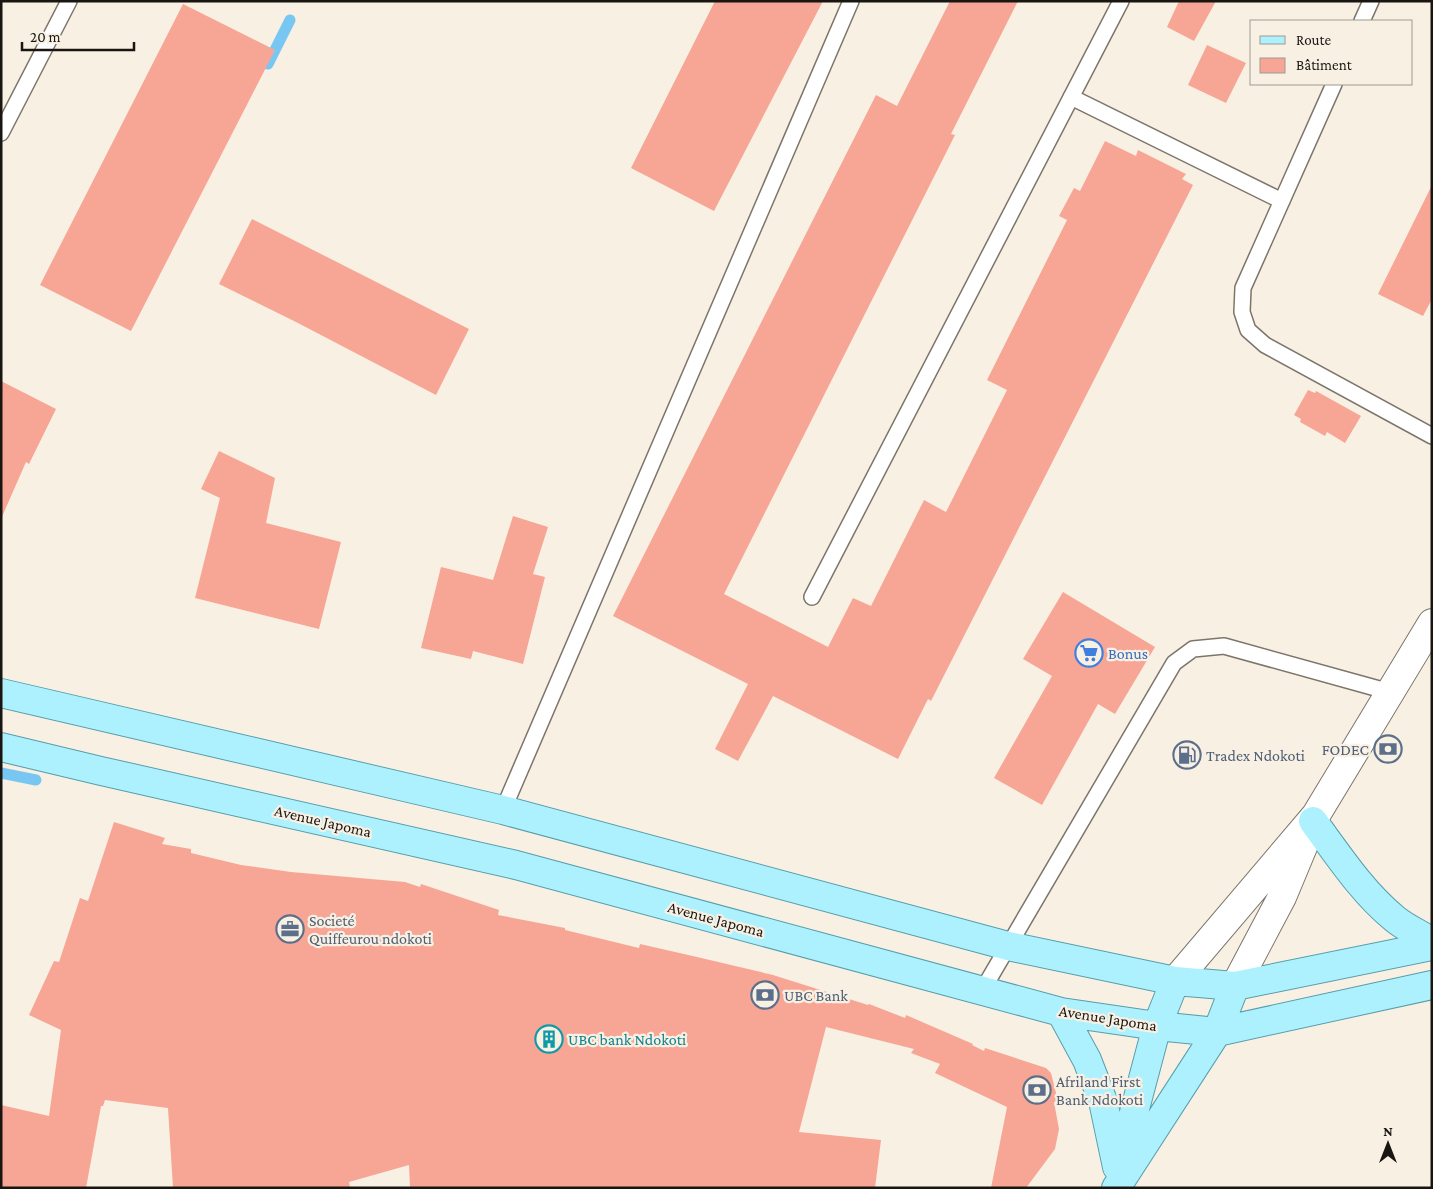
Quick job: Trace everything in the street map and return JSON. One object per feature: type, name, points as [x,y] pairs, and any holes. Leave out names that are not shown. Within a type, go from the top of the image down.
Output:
[{"type":"main road","points":[[1116,1182],[1217,1032],[1235,986],[1282,897],[1315,818],[1432,622]]},
{"type":"main road","points":[[1,693],[503,810],[1008,946],[1175,981],[1235,986],[1432,946]]},
{"type":"main road","name":"Avenue Japoma","points":[[1,747],[516,865],[1061,1012],[1157,1026],[1217,1032],[1432,985]]},
{"type":"main road","points":[[1315,818],[1351,873],[1372,896],[1396,919],[1432,942]]},
{"type":"main road","points":[[1116,1182],[1157,1026],[1175,981],[1315,818]]},
{"type":"main road","points":[[1061,1012],[1087,1060],[1103,1101],[1116,1182]]},
{"type":"lane","points":[[1,133],[69,1]]},
{"type":"lane","points":[[503,810],[851,1]]},
{"type":"lane","points":[[812,597],[1120,1]]},
{"type":"lane","points":[[1362,20],[1371,1]]},
{"type":"lane","points":[[1334,85],[1243,288],[1242,312],[1248,330],[1265,345],[1432,436]]},
{"type":"lane","points":[[1071,96],[1282,201]]},
{"type":"lane","points":[[982,991],[1174,663],[1193,650],[1224,646],[1390,692]]},
{"type":"building","points":[[715,1],[823,1],[714,211],[631,168]]},
{"type":"building","points":[[950,1],[1018,1],[951,134],[955,135],[724,594],[828,647],[853,598],[871,606],[924,500],[946,512],[1007,390],[987,380],[1067,220],[1059,216],[1074,188],[1080,191],[1105,141],[1136,156],[1138,150],[1186,174],[1182,179],[1193,185],[931,701],[928,699],[898,759],[773,696],[738,761],[715,749],[748,684],[613,616],[876,95],[897,106]]},
{"type":"building","points":[[1179,1],[1216,1],[1194,41],[1167,27]]},
{"type":"building","points":[[183,4],[275,50],[131,331],[40,285]]},
{"type":"building","points":[[1207,45],[1246,63],[1226,103],[1188,85]]},
{"type":"building","points":[[1432,185],[1432,299],[1423,316],[1378,294]]},
{"type":"building","points":[[252,219],[469,329],[436,395],[219,284]]},
{"type":"building","points":[[1,381],[56,409],[29,464],[26,462],[1,519]]},
{"type":"building","points":[[1308,390],[1315,393],[1316,391],[1361,416],[1345,443],[1327,432],[1325,436],[1300,422],[1301,419],[1294,415]]},
{"type":"building","points":[[219,451],[275,478],[266,523],[341,542],[319,629],[195,598],[220,498],[201,489]]},
{"type":"building","points":[[513,516],[548,527],[533,574],[545,577],[523,664],[473,651],[471,659],[421,648],[441,567],[493,580]]},
{"type":"building","points":[[1063,592],[1155,647],[1115,714],[1098,704],[1042,805],[994,778],[1052,676],[1023,659]]},
{"type":"building","points":[[114,822],[165,838],[162,844],[191,849],[191,853],[241,865],[291,872],[405,882],[420,887],[421,884],[499,910],[498,915],[565,928],[565,930],[639,948],[640,944],[773,975],[869,1004],[905,1018],[906,1015],[973,1044],[984,1051],[985,1048],[1046,1068],[1051,1073],[1058,1101],[1054,1102],[1059,1129],[1055,1149],[1026,1188],[991,1188],[1007,1107],[935,1073],[940,1064],[911,1053],[914,1049],[826,1027],[799,1132],[881,1140],[875,1188],[410,1188],[409,1165],[349,1182],[350,1188],[173,1188],[168,1108],[105,1100],[103,1106],[101,1106],[86,1188],[1,1188],[1,1105],[49,1116],[61,1030],[29,1015],[54,961],[59,962],[80,898],[88,901]]},
{"type":"waterway","points":[[268,64],[290,20]]},
{"type":"waterway","points":[[1,773],[36,780]]},
{"type":"place","name":"Bonus","points":[[1089,653]]},
{"type":"place","name":"FODEC","points":[[1388,749]]},
{"type":"place","name":"Tradex Ndokoti","points":[[1187,755]]},
{"type":"place","name":"Societé Quiffeurou ndokoti","points":[[290,929]]},
{"type":"place","name":"UBC Bank","points":[[765,995]]},
{"type":"place","name":"UBC bank Ndokoti","points":[[549,1039]]},
{"type":"place","name":"Afriland First Bank Ndokoti","points":[[1037,1090]]}]
